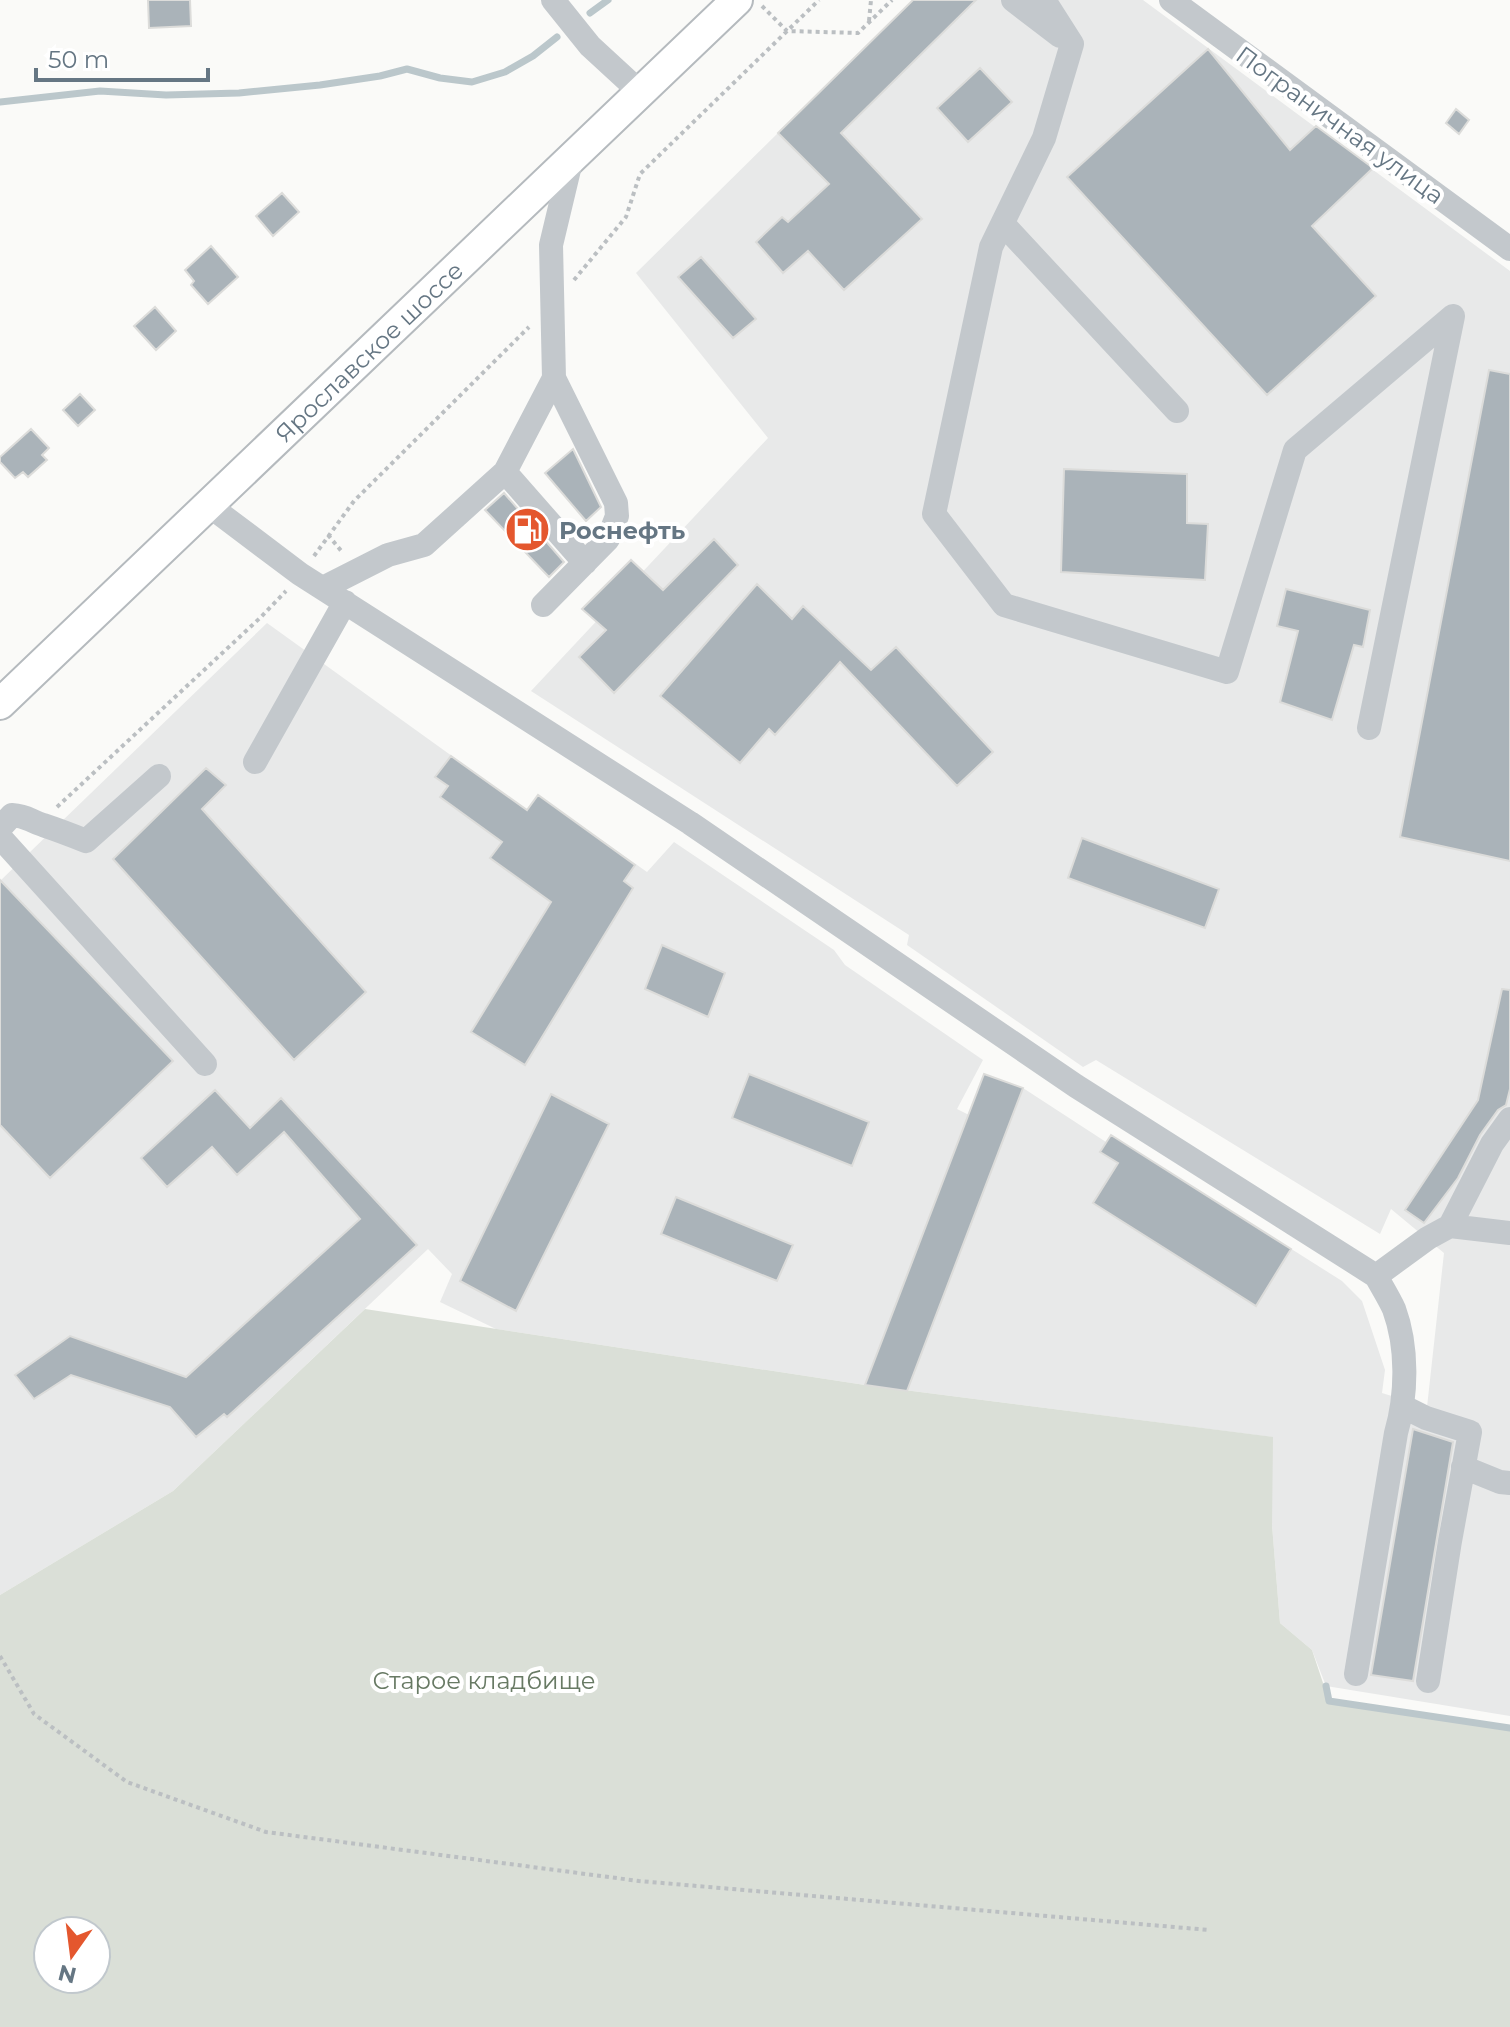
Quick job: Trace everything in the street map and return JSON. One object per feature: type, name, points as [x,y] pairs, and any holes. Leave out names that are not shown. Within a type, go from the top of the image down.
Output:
[{"type":"main road","name":"Ярославское шоссе","points":[[0,704],[737,0]]},
{"type":"street","points":[[553,0],[590,46],[640,92]]},
{"type":"street","points":[[1013,0],[1072,44]]},
{"type":"street","points":[[1044,0],[1072,44],[1044,138],[991,247],[934,514],[1004,605],[1227,672],[1295,450],[1453,316],[1369,728]]},
{"type":"street","name":"Пограничная улица","points":[[1171,0],[1510,248]]},
{"type":"street","points":[[543,605],[608,539],[617,516],[616,503],[554,378],[551,245],[572,157]]},
{"type":"street","points":[[1003,224],[1177,411]]},
{"type":"street","points":[[323,588],[402,550],[424,545],[505,472],[554,378]]},
{"type":"street","points":[[505,472],[585,563]]},
{"type":"street","points":[[207,504],[300,574],[690,823],[1076,1086],[1376,1276],[1393,1309],[1401,1337],[1404,1407],[1396,1433],[1356,1674]]},
{"type":"street","points":[[255,762],[345,602]]},
{"type":"street","points":[[0,828],[12,815],[26,815],[39,824],[86,841],[159,776]]},
{"type":"street","points":[[0,837],[205,1064]]},
{"type":"street","points":[[1376,1276],[1450,1226],[1501,1146],[1510,1119]]},
{"type":"street","points":[[1450,1226],[1510,1233]]},
{"type":"street","points":[[1404,1407],[1426,1418],[1470,1432],[1428,1681]]},
{"type":"street","points":[[1463,1467],[1510,1483]]},
{"type":"path","points":[[756,0],[787,31],[858,33],[892,0]]},
{"type":"path","points":[[39,824],[261,617],[300,574],[354,501],[553,302],[626,217],[640,174],[819,0]]},
{"type":"path","points":[[868,23],[871,0]]},
{"type":"path","points":[[328,535],[356,571]]},
{"type":"path","points":[[0,1656],[34,1714],[127,1782],[266,1832],[639,1881],[1209,1930]]},
{"type":"shaded area","points":[[913,0],[1143,0],[1510,271],[1510,1716],[1326,1686],[1312,1650],[1280,1623],[1272,1525],[1272,1437],[865,1385],[496,1329],[440,1302],[452,1274],[428,1249],[173,1491],[0,1595],[0,881],[267,623],[527,810],[538,795],[647,872],[674,842],[834,950],[845,965],[983,1060],[957,1109],[969,1115],[984,1074],[1023,1088],[1106,1142],[1111,1135],[1342,1281],[1362,1301],[1385,1370],[1382,1393],[1427,1407],[1444,1253],[1391,1209],[1380,1234],[1096,1060],[1083,1067],[907,945],[909,935],[531,691],[768,438],[636,273]]},
{"type":"green space","name":"Старое кладбище","points":[[365,1309],[865,1385],[1273,1437],[1272,1525],[1280,1623],[1312,1650],[1329,1701],[1510,1728],[1510,2027],[0,2027],[0,1595],[173,1491]]},
{"type":"building","points":[[148,0],[190,0],[191,26],[149,28]]},
{"type":"building","points":[[913,0],[976,0],[841,133],[922,219],[844,290],[808,251],[783,273],[756,242],[782,217],[788,222],[829,184],[778,133]]},
{"type":"building","points":[[1208,49],[1290,150],[1316,126],[1373,168],[1312,226],[1376,296],[1267,395],[1067,177]]},
{"type":"building","points":[[980,68],[1012,102],[968,142],[937,108]]},
{"type":"building","points":[[1456,109],[1469,120],[1459,134],[1446,123]]},
{"type":"building","points":[[282,193],[299,212],[273,236],[256,216]]},
{"type":"building","points":[[211,246],[238,277],[208,304],[191,285],[194,281],[185,270]]},
{"type":"building","points":[[701,257],[756,319],[733,338],[678,277]]},
{"type":"building","points":[[155,307],[176,331],[156,350],[134,326]]},
{"type":"building","points":[[1489,370],[1510,374],[1510,861],[1400,837]]},
{"type":"building","points":[[80,394],[95,410],[78,426],[63,410]]},
{"type":"building","points":[[31,429],[49,448],[42,455],[47,460],[28,477],[23,472],[15,478],[0,462],[0,457]]},
{"type":"building","points":[[573,449],[601,507],[586,521],[545,473]]},
{"type":"building","points":[[1064,469],[1187,474],[1187,523],[1208,524],[1205,580],[1061,572]]},
{"type":"building","points":[[504,493],[564,562],[549,577],[485,510]]},
{"type":"building","points":[[714,539],[738,565],[614,693],[579,657],[606,630],[582,609],[631,560],[663,590]]},
{"type":"building","points":[[757,584],[792,619],[803,606],[871,670],[896,647],[993,752],[957,786],[840,662],[775,735],[769,729],[740,763],[660,696]]},
{"type":"building","points":[[1286,589],[1370,610],[1363,647],[1354,645],[1332,720],[1280,702],[1298,631],[1277,626]]},
{"type":"building","points":[[451,756],[527,810],[538,795],[635,865],[624,881],[633,888],[525,1065],[471,1032],[551,902],[490,858],[502,842],[440,797],[448,786],[435,777]]},
{"type":"building","points":[[206,768],[226,785],[202,809],[366,992],[294,1060],[113,859]]},
{"type":"building","points":[[1082,838],[1219,889],[1205,928],[1068,878]]},
{"type":"building","points":[[0,880],[173,1061],[50,1178],[0,1125]]},
{"type":"building","points":[[662,945],[725,973],[708,1017],[645,989]]},
{"type":"building","points":[[1502,989],[1510,990],[1510,1089],[1506,1105],[1498,1110],[1480,1135],[1458,1178],[1424,1223],[1405,1210],[1478,1100]]},
{"type":"building","points":[[749,1074],[869,1122],[852,1166],[732,1118]]},
{"type":"building","points":[[984,1074],[1023,1088],[907,1391],[865,1385]]},
{"type":"building","points":[[215,1090],[250,1128],[281,1098],[417,1245],[227,1417],[224,1414],[196,1437],[170,1407],[71,1375],[34,1399],[15,1375],[70,1336],[186,1377],[360,1219],[284,1132],[237,1175],[212,1147],[167,1187],[141,1158]]},
{"type":"building","points":[[551,1094],[609,1124],[516,1311],[460,1281]]},
{"type":"building","points":[[1111,1135],[1291,1249],[1256,1306],[1093,1203],[1118,1163],[1100,1152]]},
{"type":"building","points":[[676,1197],[793,1245],[777,1281],[661,1234]]},
{"type":"building","points":[[1413,1429],[1453,1442],[1413,1681],[1371,1675]]},
{"type":"waterway","points":[[590,13],[608,0]]},
{"type":"waterway","points":[[0,102],[100,91],[166,95],[239,93],[320,85],[407,69],[472,82],[505,72],[557,37]]},
{"type":"waterway","points":[[1326,1686],[1329,1701],[1510,1728]]},
{"type":"place","name":"Роснефть","points":[[528,530]]}]
